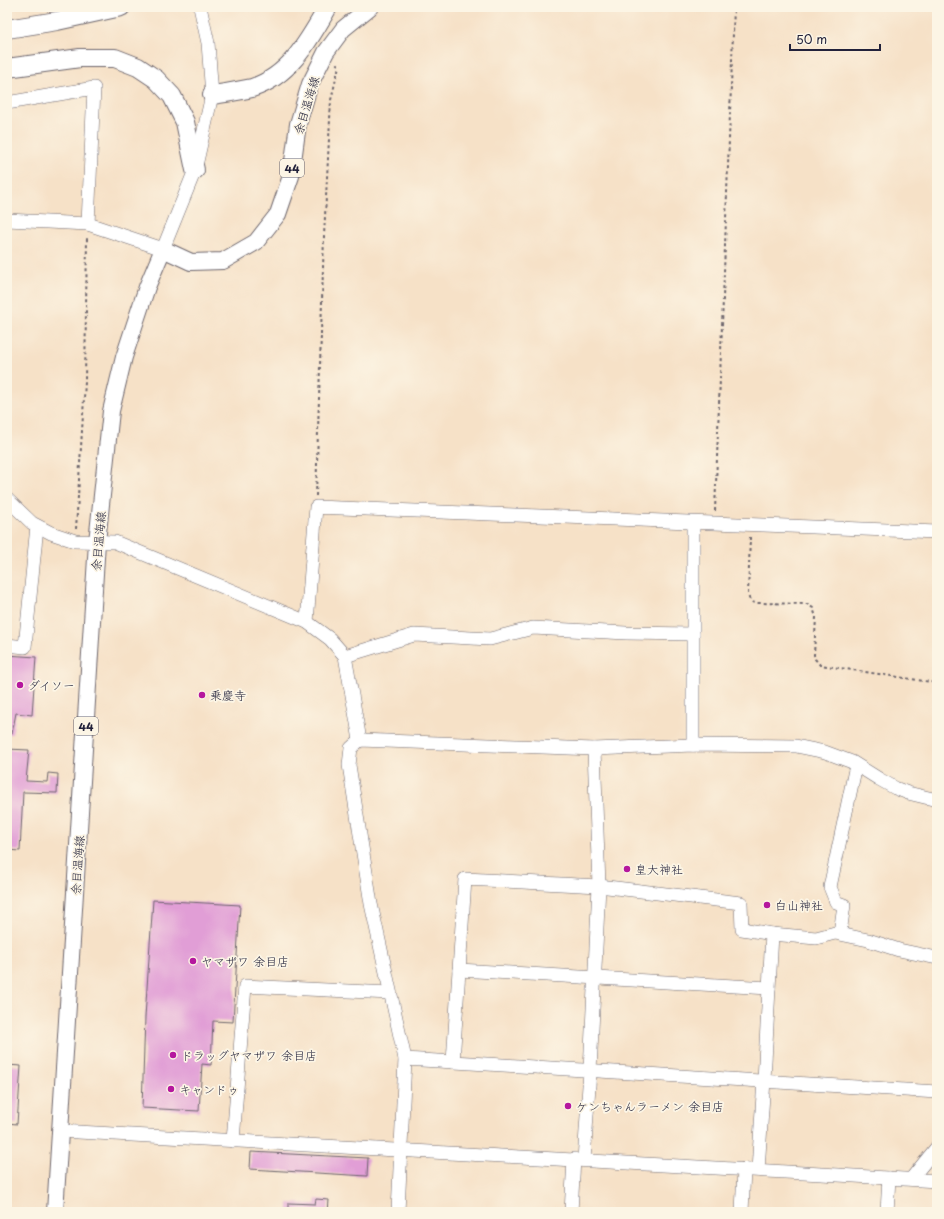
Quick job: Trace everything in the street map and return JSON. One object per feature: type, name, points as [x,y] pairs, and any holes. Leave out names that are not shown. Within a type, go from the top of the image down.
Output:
[{"type":"highway","points":[[7,17],[66,7]]},
{"type":"highway","points":[[7,29],[56,22],[121,7]]},
{"type":"highway","points":[[212,95],[252,88],[273,79],[295,59],[311,37],[328,7]]},
{"type":"highway","points":[[7,68],[80,58],[115,58],[138,67],[156,79],[172,96],[185,122],[195,170]]},
{"type":"main road","name":"余目温海線","points":[[55,1212],[97,542],[111,411],[124,357],[147,287],[163,249],[191,262],[223,261],[256,242],[278,214],[291,176],[298,124],[310,84],[326,52],[343,29],[370,7]]},
{"type":"street","points":[[7,220],[88,224],[163,249],[195,170],[212,95],[208,43],[200,8]]},
{"type":"street","points":[[7,103],[94,88],[88,224]]},
{"type":"street","points":[[7,499],[32,523],[51,533],[75,541],[115,542],[307,622],[330,639],[345,656],[360,740]]},
{"type":"street","points":[[307,622],[316,507],[937,532]]},
{"type":"street","points":[[693,523],[693,745]]},
{"type":"street","points":[[7,646],[24,646],[37,526]]},
{"type":"street","points":[[345,656],[414,635],[490,638],[533,628],[626,633],[693,634]]},
{"type":"street","points":[[398,1212],[405,1059],[371,904],[349,765],[351,748],[360,740],[594,749],[693,745],[796,746],[825,752],[852,762],[895,788],[908,793],[937,800]]},
{"type":"street","points":[[570,1212],[579,1159],[590,1071],[599,886],[594,749]]},
{"type":"street","points":[[840,933],[844,905],[836,902],[830,887],[856,765]]},
{"type":"street","points":[[453,1062],[465,879],[599,886],[741,903],[742,929],[772,934],[816,938],[836,932],[899,950],[937,958]]},
{"type":"street","points":[[758,1170],[772,934]]},
{"type":"street","points":[[459,970],[769,988]]},
{"type":"street","points":[[233,1141],[245,986],[390,994]]},
{"type":"street","points":[[405,1059],[764,1080],[937,1092]]},
{"type":"street","points":[[60,1131],[400,1151],[579,1159],[937,1181]]},
{"type":"street","points":[[911,1179],[937,1147]]},
{"type":"street","points":[[742,1212],[744,1169]]},
{"type":"street","points":[[887,1212],[889,1178]]},
{"type":"path","points":[[714,523],[734,7]]},
{"type":"path","points":[[316,507],[324,236],[331,100],[339,66],[326,52]]},
{"type":"path","points":[[75,541],[85,382],[88,224]]},
{"type":"path","points":[[750,537],[749,600],[760,604],[807,604],[813,608],[816,618],[814,655],[815,659],[820,665],[937,683]]},
{"type":"building","name":"ダイソー","points":[[7,655],[36,657],[32,715],[16,713],[12,734],[7,734]]},
{"type":"building","points":[[7,749],[29,750],[26,781],[47,782],[48,773],[58,774],[57,793],[23,792],[20,851],[7,850]]},
{"type":"building","name":"ヤマザワ 余目店","points":[[153,900],[240,905],[233,1022],[213,1021],[211,1065],[202,1064],[199,1111],[142,1108],[145,1017]]},
{"type":"building","points":[[7,1065],[21,1066],[17,1124],[7,1123]]},
{"type":"building","points":[[251,1152],[368,1158],[367,1176],[250,1169]]},
{"type":"building","points":[[316,1199],[329,1200],[328,1212],[288,1212],[288,1203],[315,1204]]},
{"type":"place","name":"ダイソー","points":[[20,685]]},
{"type":"place","name":"乗慶寺","points":[[202,695]]},
{"type":"place","name":"皇大神社","points":[[627,869]]},
{"type":"place","name":"白山神社","points":[[767,905]]},
{"type":"place","name":"ヤマザワ 余目店","points":[[193,961]]},
{"type":"place","name":"ドラッグヤマザワ 余目店","points":[[173,1055]]},
{"type":"place","name":"キャンドゥ","points":[[171,1089]]},
{"type":"place","name":"ケンちゃんラーメン 余目店","points":[[568,1106]]}]
